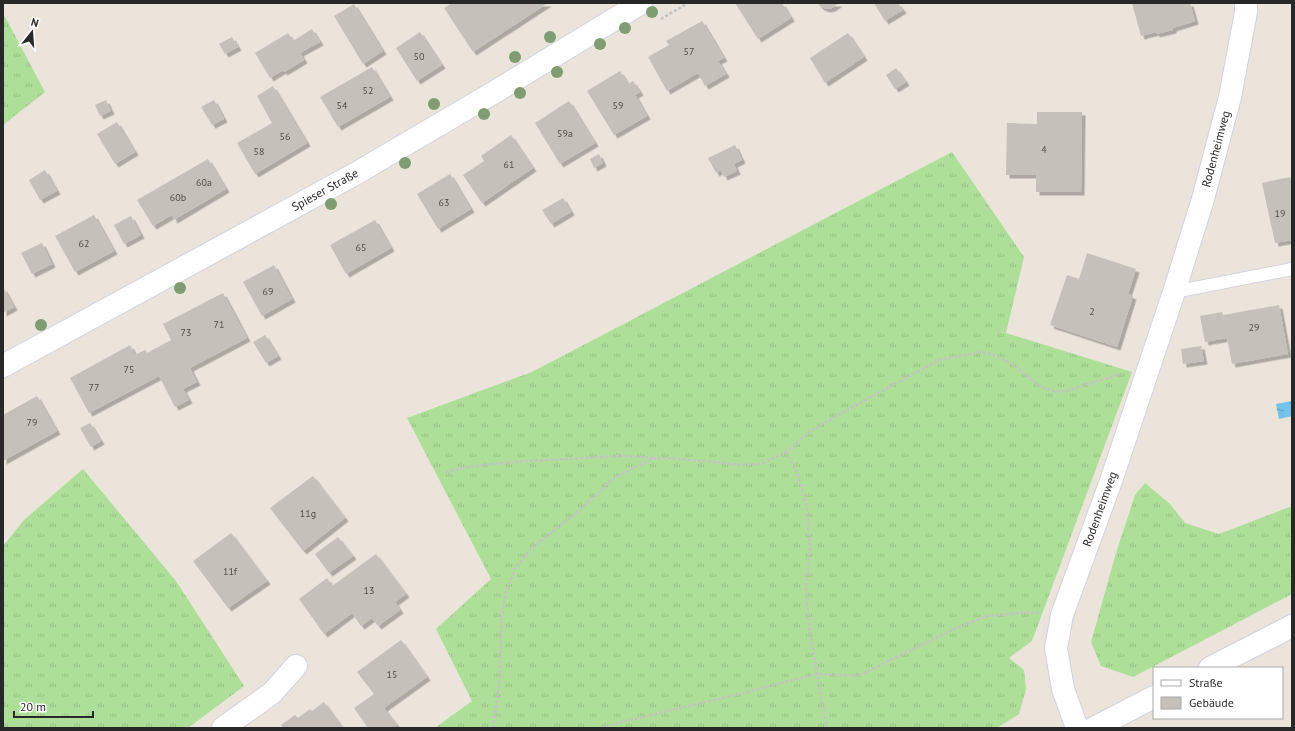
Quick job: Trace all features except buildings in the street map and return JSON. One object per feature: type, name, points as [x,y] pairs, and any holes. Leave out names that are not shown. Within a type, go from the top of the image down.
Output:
[{"type":"street","name":"Spieser Straße","points":[[3,366],[355,174],[493,93],[641,3]]},
{"type":"street","name":"Rodenheimweg","points":[[1077,728],[1063,689],[1056,648],[1062,615],[1111,482],[1203,199],[1230,97],[1246,12],[1246,3]]},
{"type":"street","points":[[1212,667],[1292,626]]},
{"type":"street","points":[[223,728],[272,693],[296,666]]},
{"type":"street","points":[[1094,728],[1153,698]]},
{"type":"lane","points":[[1174,292],[1292,270]]},
{"type":"path","points":[[446,472],[467,467],[512,462],[621,456],[684,459],[743,465],[761,464],[786,452],[810,431],[939,360],[981,352],[993,355],[1012,364],[1041,387],[1053,391],[1067,391],[1119,374],[1147,374]]},
{"type":"path","points":[[786,452],[798,475],[807,508],[810,550],[806,588],[809,627],[827,728]]},
{"type":"path","points":[[493,728],[500,679],[501,625],[505,596],[516,568],[532,549],[577,512],[613,479],[656,458]]},
{"type":"path","points":[[601,728],[817,674],[858,676],[952,630],[987,616],[1029,612],[1062,615]]},
{"type":"green space","points":[[3,13],[45,92],[3,125]]},
{"type":"green space","points":[[952,152],[1024,257],[1006,333],[1132,372],[1032,641],[1009,658],[1024,670],[1026,689],[1019,714],[997,728],[435,728],[472,701],[436,629],[491,579],[407,418],[532,372]]},
{"type":"green space","points":[[83,469],[176,581],[244,686],[188,728],[3,728],[3,546],[24,520]]},
{"type":"green space","points":[[1145,483],[1170,504],[1185,523],[1219,534],[1292,506],[1292,594],[1133,677],[1101,666],[1091,642],[1116,553],[1135,495]]},
{"type":"water","points":[[1292,401],[1292,416],[1279,419],[1276,404]]}]
